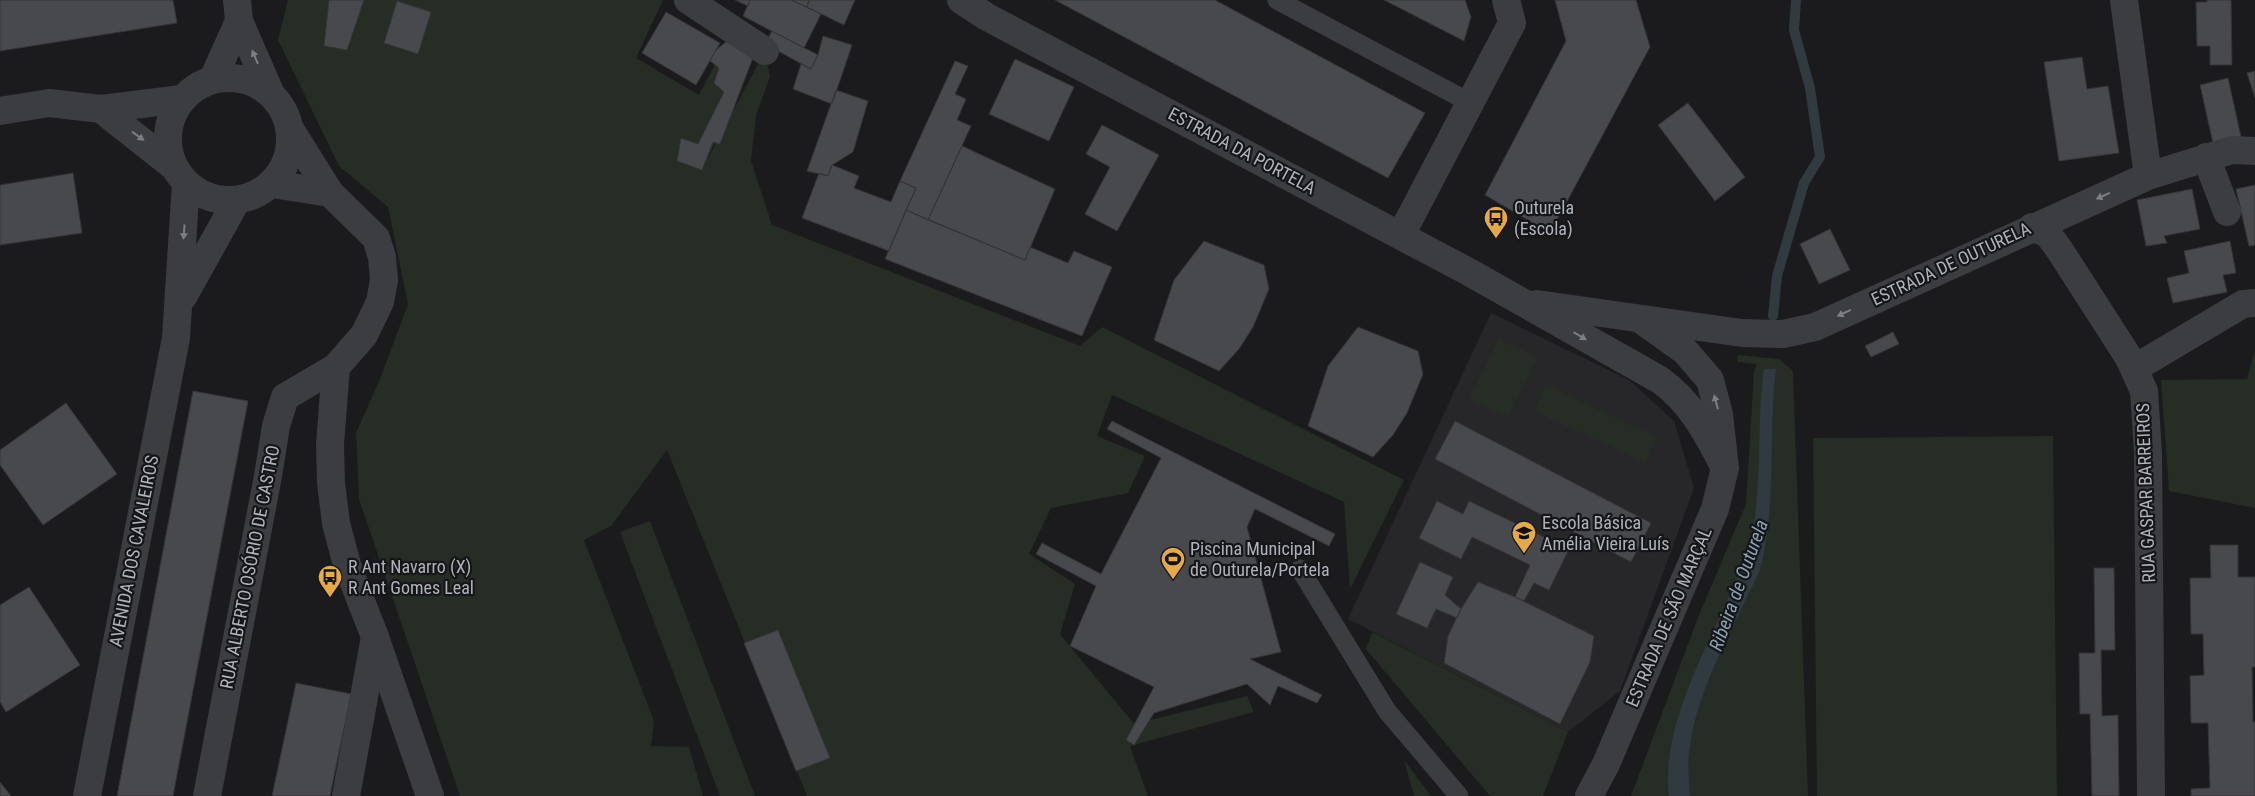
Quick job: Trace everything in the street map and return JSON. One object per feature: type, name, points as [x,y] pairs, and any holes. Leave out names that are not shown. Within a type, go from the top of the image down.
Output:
[{"type":"street","points":[[688,0],[765,51]]},
{"type":"street","name":"ESTRADA DA PORTELA","points":[[961,0],[996,22],[1401,235],[1523,302]]},
{"type":"street","points":[[1401,235],[1469,102],[1512,24],[1506,0]]},
{"type":"street","points":[[2124,0],[2148,176]]},
{"type":"street","points":[[213,79],[238,10]]},
{"type":"street","points":[[100,109],[147,143],[201,194],[218,200],[237,200],[256,194],[272,184],[284,168],[290,149],[290,129],[283,109],[270,92],[238,10]]},
{"type":"street","points":[[179,175],[168,149],[167,131],[172,114],[182,99],[196,86],[213,79],[233,77],[253,82],[270,92]]},
{"type":"street","points":[[0,111],[49,103],[100,109],[182,99]]},
{"type":"street","name":"RUA ALBERTO OSÓRIO DE CASTRO","points":[[207,796],[278,419],[285,398],[336,367],[364,334],[380,302],[384,280],[382,257],[376,238],[330,193],[290,129]]},
{"type":"street","points":[[2227,212],[2237,151]]},
{"type":"street","name":"ESTRADA DE OUTURELA","points":[[1640,319],[1742,333],[1783,334],[1815,327],[2148,176],[2237,151]]},
{"type":"street","name":"AVENIDA DOS CAVALEIROS","points":[[87,796],[176,338],[179,305],[179,175]]},
{"type":"street","points":[[272,184],[330,193]]},
{"type":"street","name":"AVENIDA DOS CAVALEIROS","points":[[179,305],[237,200]]},
{"type":"street","name":"RUA GASPAR BARREIROS","points":[[2032,227],[2048,234],[2060,249],[2135,368],[2144,391],[2148,453],[2151,796]]},
{"type":"street","points":[[1523,302],[1660,380],[1677,392],[1690,408],[1725,468]]},
{"type":"street","name":"ESTRADA DE SÃO MARÇAL","points":[[1523,302],[1640,319],[1685,351],[1710,380],[1719,414],[1725,468],[1715,509],[1606,764],[1589,796]]},
{"type":"street","points":[[2135,368],[2243,304],[2255,302]]},
{"type":"street","points":[[1690,408],[1701,370],[1714,350],[1727,340],[1742,333]]},
{"type":"street","points":[[336,367],[330,444],[331,483],[336,524],[347,565],[375,636],[430,796]]},
{"type":"street","points":[[346,796],[375,636]]},
{"type":"street","name":"ESTRADA DE SÃO MARÇAL","points":[[1598,796],[1606,764]]},
{"type":"lane","points":[[1277,0],[1469,102]]},
{"type":"lane","points":[[1300,568],[1388,711],[1459,796]]},
{"type":"shaded area","points":[[288,0],[663,0],[636,58],[699,95],[727,41],[754,55],[707,160],[765,51],[770,77],[756,115],[751,161],[772,225],[1080,346],[1102,327],[1404,480],[1350,589],[1344,502],[1112,395],[1097,436],[1145,456],[1128,493],[1051,508],[1029,554],[1075,584],[1060,634],[1134,724],[1247,696],[1254,712],[1130,746],[1148,796],[807,796],[667,450],[611,526],[584,540],[654,721],[651,746],[689,747],[703,796],[460,796],[359,499],[356,433],[380,379],[408,304],[388,207],[339,166],[278,40]]},
{"type":"shaded area","name":"Escola Básica Amélia Vieira Luís","points":[[1491,313],[1629,380],[1674,421],[1694,488],[1620,691],[1568,732],[1348,619]]},
{"type":"shaded area","points":[[1499,339],[1538,357],[1507,418],[1469,399]]},
{"type":"shaded area","points":[[2255,350],[2255,508],[2169,491],[2161,380],[2247,379]]},
{"type":"shaded area","points":[[1738,355],[1779,359],[1793,371],[1808,796],[1631,796],[1699,615],[1746,504],[1754,371],[1757,364],[1737,362]]},
{"type":"shaded area","points":[[1546,385],[1657,437],[1645,463],[1534,411]]},
{"type":"shaded area","points":[[2053,436],[2057,796],[1817,796],[1813,438]]},
{"type":"shaded area","points":[[650,521],[755,796],[720,796],[620,532]]},
{"type":"shaded area","points":[[1372,632],[1568,732],[1543,796],[1490,796],[1366,649]]},
{"type":"shaded area","points":[[1404,760],[1431,796],[1414,796]]},
{"type":"water","points":[[1764,369],[1776,369],[1769,520],[1760,570],[1709,679],[1694,724],[1689,752],[1690,796],[1669,796],[1668,771],[1677,720],[1696,670],[1741,567],[1752,535],[1759,473],[1760,410]]},
{"type":"building","points":[[0,0],[173,0],[177,23],[0,51]]},
{"type":"building","points":[[329,0],[364,0],[347,50],[324,46]]},
{"type":"building","points":[[735,0],[750,0],[748,6]]},
{"type":"building","points":[[750,0],[791,0],[821,14],[804,48],[743,16]]},
{"type":"building","points":[[791,0],[809,0],[807,7]]},
{"type":"building","points":[[809,0],[855,0],[844,25],[807,7]]},
{"type":"building","points":[[1055,0],[1215,0],[1425,113],[1388,178]]},
{"type":"building","points":[[1384,0],[1465,0],[1471,17],[1464,41]]},
{"type":"building","points":[[1555,0],[1636,0],[1650,47],[1550,233],[1485,195],[1566,41]]},
{"type":"building","points":[[2207,0],[2231,0],[2232,65],[2210,65],[2210,46],[2197,46],[2196,2],[2207,2]]},
{"type":"building","points":[[397,1],[431,12],[418,54],[384,43]]},
{"type":"building","points":[[666,12],[720,43],[696,85],[642,53]]},
{"type":"building","points":[[772,31],[818,55],[811,69],[765,44]]},
{"type":"building","points":[[823,36],[852,45],[832,104],[793,89],[801,64],[811,69],[818,55]]},
{"type":"building","points":[[727,41],[754,55],[720,144],[713,142],[702,170],[677,161],[681,138],[698,144],[724,92],[714,83],[719,68],[710,61],[716,50]]},
{"type":"building","points":[[2082,57],[2087,89],[2108,86],[2119,153],[2059,161],[2044,62]]},
{"type":"building","points":[[1015,59],[1074,87],[1049,141],[989,114]]},
{"type":"building","points":[[955,61],[968,66],[955,94],[966,99],[957,120],[971,126],[928,220],[906,210],[916,188],[900,181]]},
{"type":"building","points":[[2255,71],[2255,98],[2247,73]]},
{"type":"building","points":[[2228,78],[2241,137],[2213,143],[2200,85]]},
{"type":"building","points":[[836,90],[868,101],[853,152],[832,165],[828,176],[807,171]]},
{"type":"building","points":[[1688,103],[1745,177],[1715,201],[1658,125]]},
{"type":"building","points":[[1102,125],[1159,155],[1117,231],[1085,214],[1110,167],[1086,154]]},
{"type":"building","points":[[962,146],[1055,189],[1025,260],[928,220]]},
{"type":"building","points":[[832,165],[859,176],[854,188],[891,202],[900,181],[916,188],[889,251],[802,218],[819,173],[828,176]]},
{"type":"building","points":[[73,173],[82,233],[0,245],[0,185]]},
{"type":"building","points":[[2255,185],[2255,245],[2249,246],[2236,189]]},
{"type":"building","points":[[2192,189],[2200,229],[2164,236],[2167,243],[2146,246],[2137,200]]},
{"type":"building","points":[[906,210],[1025,260],[1030,247],[1068,263],[1074,251],[1112,267],[1082,336],[885,259]]},
{"type":"building","points":[[1830,229],[1850,270],[1819,284],[1800,244]]},
{"type":"building","points":[[1204,241],[1264,265],[1269,289],[1253,327],[1239,349],[1219,371],[1154,340],[1174,280]]},
{"type":"building","points":[[2230,241],[2236,273],[2223,275],[2227,292],[2173,303],[2167,278],[2189,273],[2184,251]]},
{"type":"building","points":[[1358,327],[1418,351],[1423,374],[1407,413],[1393,435],[1373,457],[1308,426],[1328,366]]},
{"type":"building","points":[[1893,332],[1899,344],[1871,357],[1865,346]]},
{"type":"building","points":[[193,391],[248,401],[173,796],[117,796]]},
{"type":"building","points":[[66,403],[117,474],[43,525],[0,465],[0,450]]},
{"type":"building","name":"Piscina Municipal de Outurela/Portela","points":[[1112,421],[1335,534],[1329,546],[1255,509],[1247,527],[1281,652],[1250,659],[1322,695],[1317,703],[1278,686],[1270,705],[1247,684],[1154,713],[1134,745],[1126,740],[1154,687],[1070,646],[1096,586],[1036,554],[1042,543],[1101,574],[1161,458],[1107,429]]},
{"type":"building","points":[[1455,421],[1651,523],[1631,562],[1435,459]]},
{"type":"building","points":[[1437,501],[1463,514],[1469,501],[1569,549],[1549,590],[1534,583],[1524,601],[1515,597],[1530,565],[1472,537],[1461,559],[1419,538]]},
{"type":"building","points":[[2210,545],[2238,545],[2238,577],[2255,577],[2255,667],[2252,667],[2253,722],[2255,722],[2255,796],[2191,796],[2191,789],[2210,788],[2208,723],[2191,723],[2190,676],[2204,675],[2203,634],[2191,634],[2190,578],[2211,578]]},
{"type":"building","points":[[1420,562],[1453,577],[1445,595],[1461,609],[1457,618],[1436,609],[1427,628],[1396,614]]},
{"type":"building","points":[[2094,568],[2114,568],[2115,650],[2101,650],[2102,716],[2118,715],[2119,796],[2092,796],[2090,714],[2080,714],[2079,653],[2095,653]]},
{"type":"building","points":[[1478,582],[1515,597],[1594,636],[1590,662],[1560,724],[1444,663],[1448,636],[1461,609]]},
{"type":"building","points":[[29,587],[80,665],[6,712],[0,702],[0,605]]},
{"type":"building","points":[[778,630],[830,758],[796,771],[744,643]]},
{"type":"building","points":[[296,683],[351,694],[330,796],[272,796]]},
{"type":"building","points":[[0,782],[11,796],[0,796]]},
{"type":"waterway","name":"Ribeira de Outurela","points":[[1773,316],[1777,276],[1804,183],[1820,157],[1810,88],[1794,30],[1796,0]]},
{"type":"place","name":"Outurela (Escola)","points":[[1496,239]]},
{"type":"place","name":"Escola Básica Amélia Vieira Luís","points":[[1524,554]]},
{"type":"place","name":"Piscina Municipal de Outurela/Portela","points":[[1173,580]]},
{"type":"place","name":"R Ant Navarro (X) R Ant Gomes Leal","points":[[330,598]]}]
